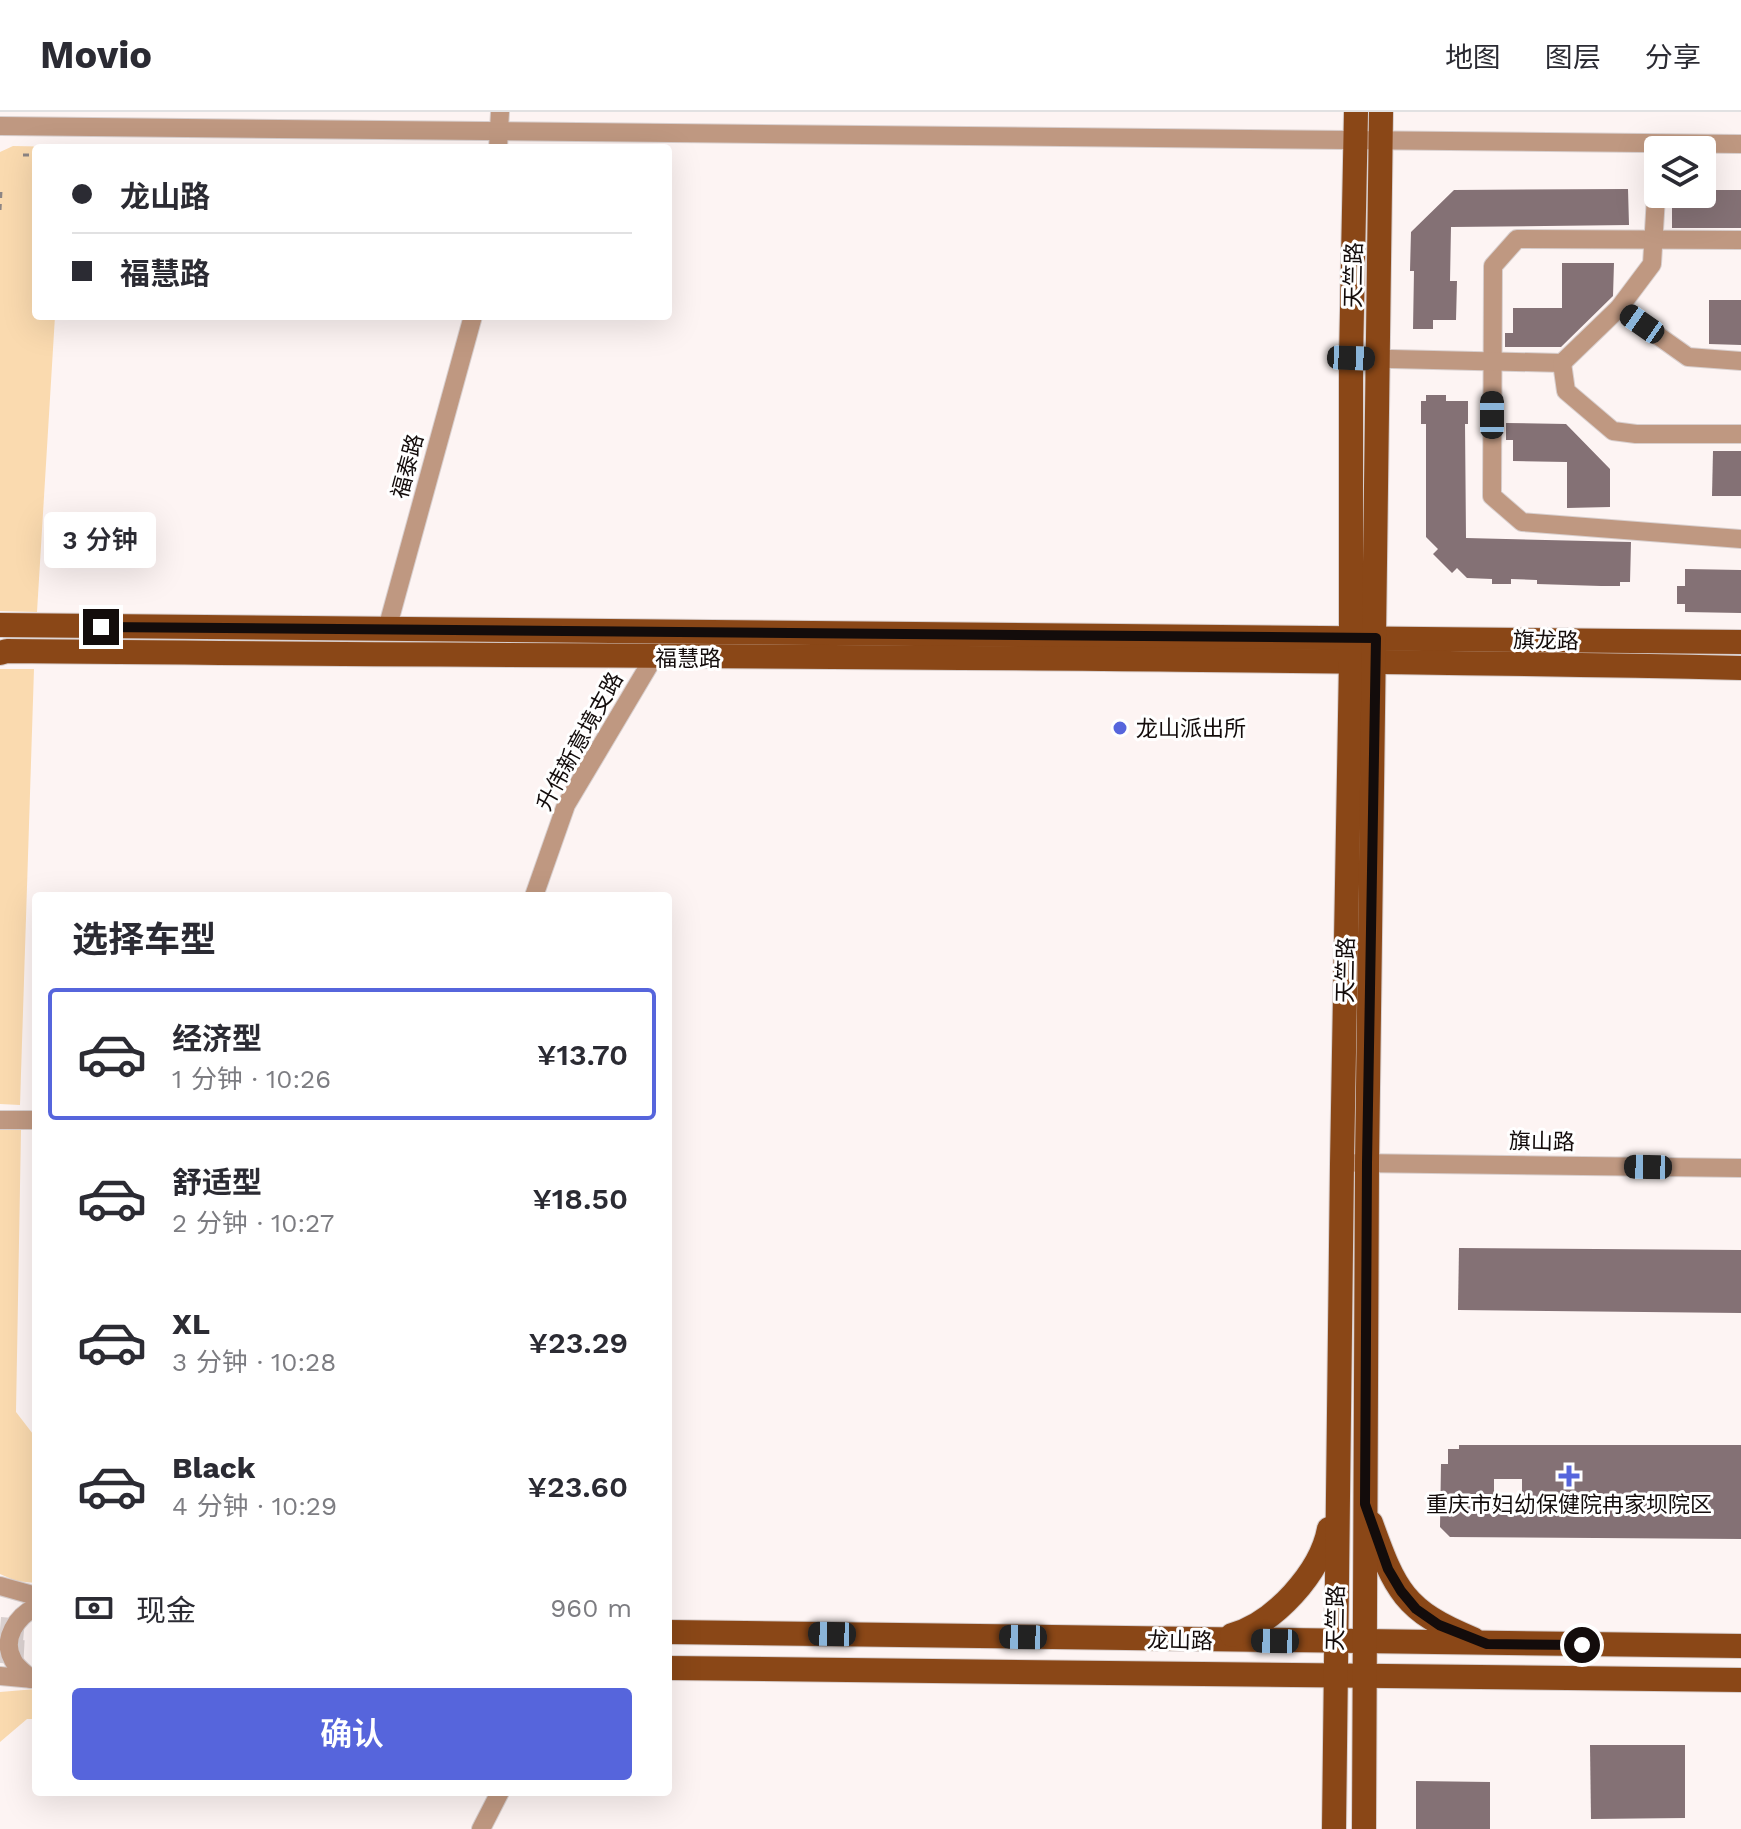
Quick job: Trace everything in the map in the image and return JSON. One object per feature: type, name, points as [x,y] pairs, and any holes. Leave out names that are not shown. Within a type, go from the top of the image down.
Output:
[{"type":"main road","name":"天竺路","points":[[1356,112],[1351,358],[1363,649],[1367,1163],[1364,1829]]},
{"type":"main road","name":"天竺路","points":[[1334,1829],[1342,1164],[1378,358],[1381,112]]},
{"type":"main road","name":"福慧路","points":[[2,639],[387,629],[1363,649]]},
{"type":"main road","name":"福慧路","points":[[2,639],[654,657],[1363,649]]},
{"type":"main road","name":"旗龙路","points":[[1363,649],[1741,642]]},
{"type":"main road","points":[[1363,649],[1741,668]]},
{"type":"main road","points":[[1214,1640],[1257,1626],[1274,1613],[1318,1563],[1326,1543],[1337,1483]]},
{"type":"main road","points":[[1365,1504],[1388,1569],[1416,1609],[1439,1625],[1487,1644]]},
{"type":"main road","name":"龙山路","points":[[672,1632],[1741,1646]]},
{"type":"main road","name":"龙山路","points":[[672,1669],[1741,1680]]},
{"type":"street","points":[[499,140],[500,112]]},
{"type":"street","points":[[0,126],[499,140],[1355,140],[1644,147]]},
{"type":"street","points":[[1716,145],[1741,144]]},
{"type":"street","points":[[1351,358],[1562,363],[1619,308],[1652,264],[1656,208]]},
{"type":"street","points":[[1741,240],[1517,239],[1493,266],[1492,361],[1492,496],[1522,522],[1741,539]]},
{"type":"street","points":[[1619,308],[1688,357],[1741,361]]},
{"type":"street","name":"福泰路","points":[[387,629],[472,320]]},
{"type":"street","points":[[1562,363],[1566,391],[1613,431],[1636,434],[1741,434]]},
{"type":"street","name":"升伟新意境支路","points":[[535,892],[566,805],[654,657]]},
{"type":"street","points":[[0,1120],[32,1120]]},
{"type":"street","name":"旗山路","points":[[1342,1164],[1741,1168]]},
{"type":"street","points":[[0,1586],[32,1597]]},
{"type":"street","points":[[0,1597],[32,1598]]},
{"type":"street","points":[[32,1609],[13,1625],[9,1642],[12,1660],[32,1677]]},
{"type":"street","points":[[0,1676],[32,1679]]},
{"type":"street","points":[[0,1683],[32,1679]]},
{"type":"street","points":[[481,1829],[498,1796]]},
{"type":"path","points":[[23,155],[32,155]]},
{"type":"path","points":[[0,210],[1,191]]},
{"type":"shaded area","points":[[13,146],[32,146],[32,320],[55,320],[37,612],[0,611],[0,152]]},
{"type":"shaded area","points":[[0,669],[34,669],[20,1105],[0,1104]]},
{"type":"shaded area","points":[[0,1130],[21,1130],[16,1412],[32,1433],[32,1583],[16,1581],[0,1574]]},
{"type":"shaded area","points":[[32,1689],[32,1719],[27,1719],[0,1742],[0,1692]]},
{"type":"building","points":[[1628,189],[1629,225],[1451,227],[1450,281],[1457,281],[1456,320],[1433,320],[1433,329],[1413,329],[1411,232],[1454,190]]},
{"type":"building","points":[[1716,190],[1741,190],[1741,228],[1672,228],[1672,208],[1716,208]]},
{"type":"building","points":[[1562,263],[1614,263],[1613,296],[1561,347],[1505,347],[1505,333],[1513,333],[1513,308],[1562,308]]},
{"type":"building","points":[[1709,300],[1741,300],[1741,345],[1709,344]]},
{"type":"building","points":[[1426,395],[1446,395],[1446,401],[1468,401],[1468,424],[1465,424],[1466,538],[1631,542],[1630,582],[1620,582],[1620,586],[1601,586],[1537,584],[1537,580],[1511,579],[1511,584],[1492,584],[1492,579],[1467,578],[1457,568],[1452,573],[1433,554],[1438,549],[1426,537],[1426,424],[1421,424],[1421,401],[1426,401]]},
{"type":"building","points":[[1506,423],[1566,424],[1610,469],[1610,507],[1567,508],[1567,462],[1513,461],[1513,440],[1506,440]]},
{"type":"building","points":[[1713,451],[1741,451],[1741,496],[1712,496]]},
{"type":"building","points":[[1685,569],[1741,570],[1741,613],[1685,612],[1685,604],[1677,604],[1677,586],[1685,586]]},
{"type":"building","points":[[1459,1248],[1741,1250],[1741,1313],[1458,1310]]},
{"type":"building","points":[[1459,1445],[1741,1445],[1741,1539],[1450,1537],[1440,1527],[1441,1464],[1448,1464],[1448,1449],[1459,1449]],"holes":[[[1494,1479],[1522,1479],[1522,1510],[1494,1510]]]},
{"type":"building","points":[[1590,1745],[1685,1745],[1685,1818],[1591,1819]]},
{"type":"building","points":[[1416,1781],[1490,1782],[1490,1829],[1416,1829]]},
{"type":"tunnel","points":[[0,1629],[32,1632]]},
{"type":"tunnel","points":[[0,1651],[32,1653]]},
{"type":"place","name":"龙山派出所","points":[[1120,728]]},
{"type":"place","name":"重庆市妇幼保健院冉家坝院区","points":[[1569,1476]]},
{"type":"route","points":[[101,627],[1376,638],[1365,1504],[1388,1569],[1401,1591],[1416,1609],[1439,1625],[1487,1644],[1582,1645]]}]
